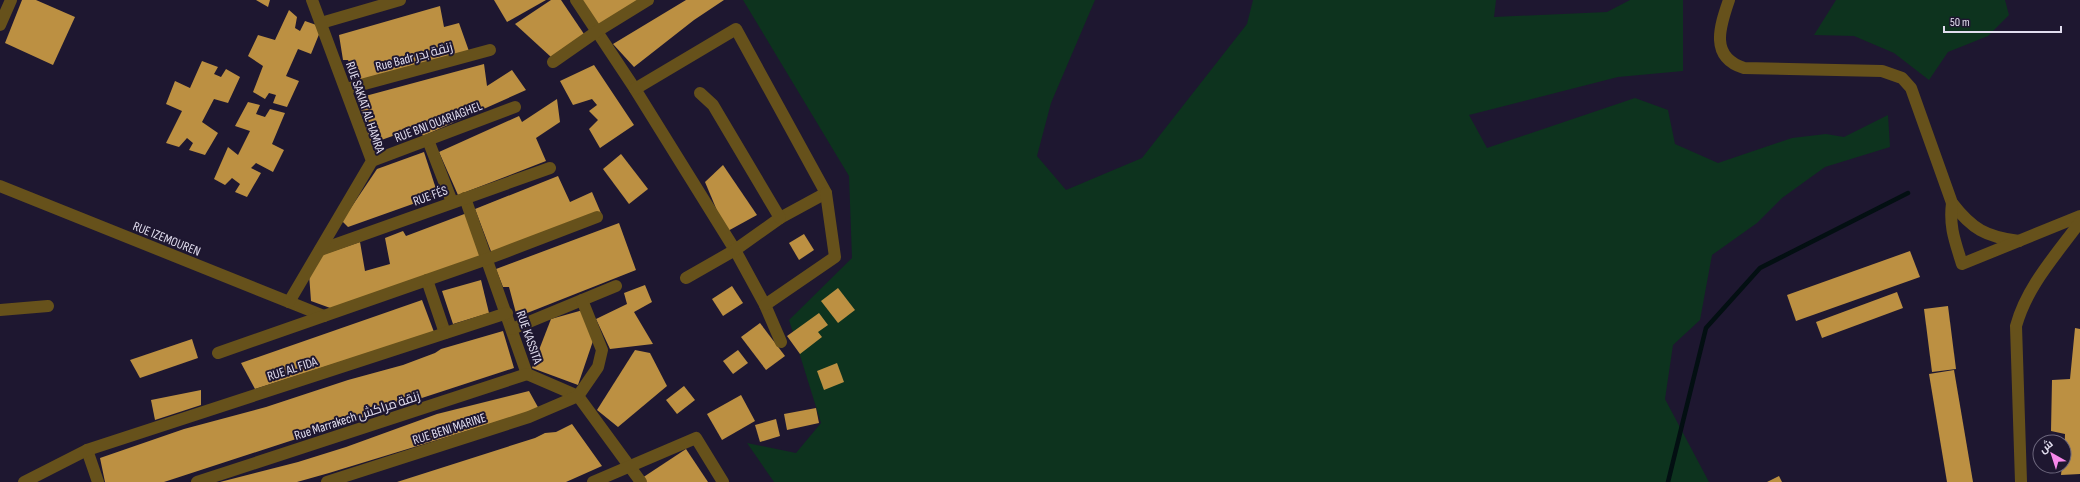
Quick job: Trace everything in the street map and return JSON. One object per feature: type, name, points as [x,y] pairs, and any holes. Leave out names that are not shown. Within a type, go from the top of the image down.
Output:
[{"type":"street","points":[[0,24],[11,0]]},
{"type":"street","name":"RUE SAKIAT AL HAMRA","points":[[289,302],[372,161],[322,23],[312,0]]},
{"type":"street","points":[[322,23],[400,0]]},
{"type":"street","points":[[576,0],[635,89],[735,250],[765,305],[781,342]]},
{"type":"street","points":[[553,62],[596,32],[648,0]]},
{"type":"street","points":[[1730,0],[1723,19],[1720,44],[1727,59],[1736,66],[1744,68],[1882,71],[1893,73],[1902,78],[1911,88],[1952,203],[1964,218],[1987,234],[2019,241]]},
{"type":"street","points":[[635,89],[736,29],[826,192],[835,256],[765,305]]},
{"type":"street","name":"Rue Badr زنقة بدر","points":[[346,89],[490,50]]},
{"type":"street","points":[[700,93],[713,105],[780,218]]},
{"type":"street","name":"RUE BNI OUARIAGHEL","points":[[372,161],[515,107]]},
{"type":"street","points":[[428,140],[452,202]]},
{"type":"street","name":"RUE FÉS","points":[[320,250],[550,168]]},
{"type":"street","name":"RUE IZEMOUREN","points":[[1,189],[324,316]]},
{"type":"street","points":[[686,278],[735,250],[780,218],[826,192]]},
{"type":"street","name":"RUE KASSITA","points":[[465,198],[507,313],[527,374],[578,396],[631,466],[641,482]]},
{"type":"street","points":[[1952,203],[1950,219],[1952,232],[1962,264],[2080,216]]},
{"type":"street","points":[[218,353],[487,259],[598,217]]},
{"type":"street","points":[[2021,482],[2016,326],[2029,291],[2080,222]]},
{"type":"street","points":[[427,280],[445,333]]},
{"type":"street","points":[[512,329],[616,286]]},
{"type":"street","points":[[578,396],[598,367],[602,350],[582,300]]},
{"type":"street","points":[[0,310],[48,306]]},
{"type":"street","name":"RUE AL FIDA","points":[[24,482],[87,450],[507,313]]},
{"type":"street","name":"Rue Marrakech زنقة مراكش","points":[[197,482],[527,374]]},
{"type":"street","name":"RUE BENI MARINE","points":[[326,482],[529,417],[578,396]]},
{"type":"street","points":[[593,482],[696,438],[723,482]]},
{"type":"street","points":[[87,450],[98,482]]},
{"type":"green space","points":[[743,0],[1095,0],[1051,103],[1037,156],[1066,190],[1142,158],[1247,24],[1253,0],[1496,0],[1494,17],[1607,12],[1630,0],[1683,0],[1683,71],[1618,77],[1469,115],[1487,148],[1635,98],[1668,110],[1675,144],[1718,163],[1792,138],[1826,134],[1844,137],[1888,115],[1890,147],[1825,167],[1782,198],[1757,223],[1712,255],[1700,320],[1673,345],[1665,399],[1709,482],[774,482],[747,443],[796,453],[821,423],[789,320],[852,258],[849,176]]},
{"type":"green space","points":[[1836,0],[2005,0],[2009,15],[1988,36],[1948,52],[1929,80],[1894,53],[1854,36],[1814,35]]},
{"type":"building","points":[[22,0],[36,0],[75,17],[53,65],[5,43]]},
{"type":"building","points":[[256,0],[270,0],[268,7]]},
{"type":"building","points":[[494,0],[546,0],[507,22]]},
{"type":"building","points":[[551,0],[561,0],[584,34],[551,57],[515,24]]},
{"type":"building","points":[[580,0],[640,0],[597,29]]},
{"type":"building","points":[[686,0],[724,0],[694,20],[634,67],[613,44]]},
{"type":"building","points":[[440,6],[444,27],[459,23],[470,54],[357,83],[348,60],[343,60],[339,35]]},
{"type":"building","points":[[289,10],[297,17],[295,28],[300,31],[305,21],[322,27],[311,54],[298,49],[286,76],[299,81],[287,107],[273,103],[276,95],[269,93],[265,99],[253,92],[263,66],[248,56],[258,35],[275,40]]},
{"type":"building","points":[[202,61],[218,67],[214,74],[221,77],[226,69],[240,77],[228,103],[214,99],[202,122],[218,133],[205,155],[189,150],[193,143],[187,138],[179,147],[166,143],[182,111],[166,104],[175,81],[190,88]]},
{"type":"building","points":[[484,64],[487,86],[512,70],[526,90],[423,136],[418,127],[370,144],[358,98]]},
{"type":"building","points":[[594,65],[634,125],[600,148],[589,129],[598,120],[589,111],[597,105],[592,99],[573,105],[560,81]]},
{"type":"building","points":[[557,99],[560,122],[536,138],[546,161],[458,195],[439,152],[519,116],[522,122]]},
{"type":"building","points":[[248,102],[260,105],[256,114],[265,117],[270,109],[285,113],[272,144],[284,150],[273,172],[256,163],[251,168],[261,173],[247,197],[235,192],[240,184],[232,178],[225,185],[214,179],[228,147],[238,155],[250,131],[235,126]]},
{"type":"building","points":[[424,152],[438,195],[348,227],[342,221],[377,169]]},
{"type":"building","points":[[621,154],[648,189],[629,204],[603,169]]},
{"type":"building","points":[[723,165],[757,215],[726,232],[705,182]]},
{"type":"building","points":[[558,176],[570,202],[592,192],[601,213],[492,254],[475,209]]},
{"type":"building","points":[[467,213],[482,256],[333,309],[311,301],[309,274],[319,256],[360,242],[365,271],[390,264],[385,238],[403,231],[406,236]]},
{"type":"building","points":[[619,223],[636,270],[517,317],[509,287],[503,287],[496,269]]},
{"type":"building","points":[[804,234],[814,250],[799,260],[789,243]]},
{"type":"building","points":[[1910,251],[1920,277],[1796,321],[1787,295]]},
{"type":"building","points":[[481,280],[489,313],[453,324],[442,291]]},
{"type":"building","points":[[645,285],[652,302],[634,312],[653,344],[610,349],[596,319],[627,304],[624,293]]},
{"type":"building","points":[[732,286],[743,303],[723,316],[712,299]]},
{"type":"building","points":[[838,288],[855,310],[838,323],[821,301]]},
{"type":"building","points":[[1897,292],[1903,308],[1822,338],[1816,322]]},
{"type":"building","points":[[422,300],[434,332],[255,389],[241,363]]},
{"type":"building","points":[[1948,306],[1956,369],[1932,372],[1924,309]]},
{"type":"building","points":[[583,310],[594,338],[578,385],[532,368],[551,319]]},
{"type":"building","points":[[819,313],[828,325],[818,332],[822,337],[800,354],[787,336]]},
{"type":"building","points":[[760,323],[785,356],[766,370],[741,337]]},
{"type":"building","points":[[2075,328],[2080,329],[2080,474],[2061,475],[2072,474],[2072,434],[2051,431],[2052,380],[2070,379]]},
{"type":"building","points":[[503,331],[514,368],[164,482],[105,482],[100,458],[184,429],[266,407],[348,380],[403,365],[435,353],[441,349]]},
{"type":"building","points":[[192,339],[198,358],[140,378],[130,360]]},
{"type":"building","points":[[635,350],[650,353],[667,386],[618,427],[597,410]]},
{"type":"building","points":[[738,350],[748,363],[733,374],[723,361]]},
{"type":"building","points":[[837,363],[844,382],[824,390],[817,371]]},
{"type":"building","points":[[1954,370],[1973,482],[1947,482],[1929,374]]},
{"type":"building","points":[[684,386],[695,400],[677,414],[666,400]]},
{"type":"building","points":[[201,390],[201,405],[155,420],[151,400]]},
{"type":"building","points":[[529,391],[539,409],[329,473],[297,482],[220,482],[298,462],[346,447],[437,414]]},
{"type":"building","points":[[741,395],[755,421],[722,440],[707,414]]},
{"type":"building","points":[[816,408],[819,423],[787,430],[784,414]]},
{"type":"building","points":[[776,419],[780,436],[760,442],[755,425]]},
{"type":"building","points":[[572,424],[602,466],[566,482],[397,482],[535,438],[545,433],[556,432]]},
{"type":"building","points":[[686,449],[708,482],[645,482],[642,478]]},
{"type":"building","points":[[1779,476],[1782,482],[1767,482]]},
{"type":"waterway","points":[[1668,482],[1706,328],[1760,268],[1908,193]]}]
